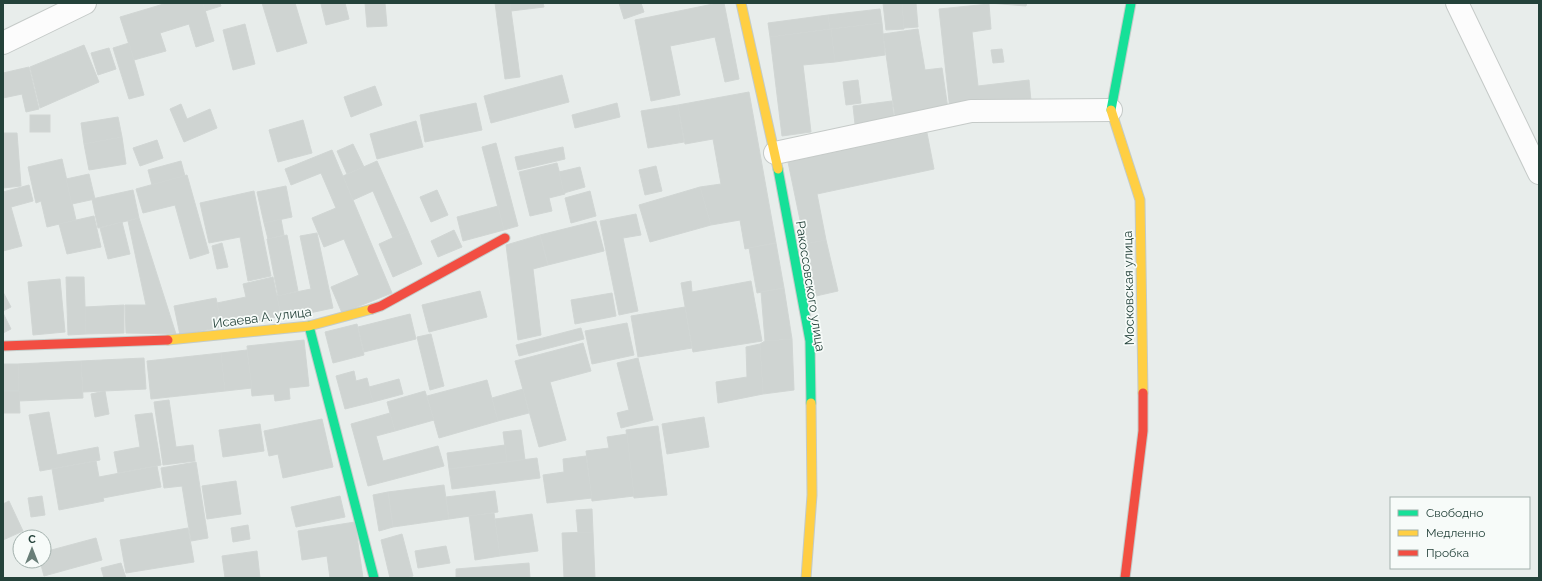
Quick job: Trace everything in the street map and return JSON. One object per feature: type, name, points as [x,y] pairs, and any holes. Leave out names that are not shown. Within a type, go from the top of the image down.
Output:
[{"type":"street","points":[[3,43],[85,3]]},
{"type":"street","name":"Ракоссовского улица","points":[[741,3],[775,153],[810,341],[812,495],[806,578]]},
{"type":"street","name":"Московская улица","points":[[1125,578],[1143,431],[1140,200],[1111,110],[1132,3]]},
{"type":"street","points":[[1457,3],[1539,173]]},
{"type":"street","points":[[775,153],[971,111],[1111,110]]},
{"type":"street","name":"Исаева А. улица","points":[[3,346],[153,342],[309,326],[382,306],[505,238]]},
{"type":"street","points":[[309,326],[374,578]]},
{"type":"building","points":[[167,3],[203,3],[214,41],[196,47],[189,24],[160,33],[166,51],[134,60],[120,17]]},
{"type":"building","points":[[203,3],[220,3],[221,6],[205,11]]},
{"type":"building","points":[[262,3],[295,3],[307,43],[277,52]]},
{"type":"building","points":[[345,3],[349,19],[326,25],[321,4]]},
{"type":"building","points":[[365,3],[385,3],[387,26],[367,27]]},
{"type":"building","points":[[495,3],[510,3],[520,77],[505,79]]},
{"type":"building","points":[[510,3],[543,3],[544,7],[511,11]]},
{"type":"building","points":[[619,3],[641,3],[644,12],[624,19]]},
{"type":"building","points":[[724,3],[739,79],[725,82],[715,37],[670,46],[680,95],[651,101],[635,20]]},
{"type":"building","points":[[883,3],[902,3],[904,29],[886,30]]},
{"type":"building","points":[[902,3],[916,3],[918,27],[904,28]]},
{"type":"building","points":[[989,3],[1027,3],[1026,6]]},
{"type":"building","points":[[989,4],[991,29],[972,32],[978,86],[1029,80],[1031,101],[950,110],[939,9]]},
{"type":"building","points":[[880,9],[882,23],[830,29],[828,15]]},
{"type":"building","points":[[828,15],[830,29],[770,37],[768,23]]},
{"type":"building","points":[[882,23],[885,55],[835,62],[831,29]]},
{"type":"building","points":[[245,24],[255,64],[233,70],[223,30]]},
{"type":"building","points":[[831,29],[835,62],[803,65],[811,132],[782,136],[770,37]]},
{"type":"building","points":[[918,29],[925,70],[942,68],[948,109],[895,116],[883,34]]},
{"type":"building","points":[[129,43],[144,95],[129,99],[113,48]]},
{"type":"building","points":[[84,45],[99,82],[40,108],[30,67]]},
{"type":"building","points":[[109,48],[116,69],[98,75],[91,53]]},
{"type":"building","points":[[1002,49],[1004,62],[993,63],[991,50]]},
{"type":"building","points":[[29,67],[39,109],[26,112],[22,94],[3,98],[3,73]]},
{"type":"building","points":[[562,75],[569,102],[491,123],[484,96]]},
{"type":"building","points":[[858,80],[861,103],[846,105],[843,82]]},
{"type":"building","points":[[375,86],[382,105],[351,117],[344,97]]},
{"type":"building","points":[[749,92],[776,243],[745,249],[740,220],[711,225],[700,187],[721,184],[713,139],[685,144],[678,105]]},
{"type":"building","points":[[892,101],[894,119],[855,124],[853,106]]},
{"type":"building","points":[[476,103],[482,130],[425,142],[420,115]]},
{"type":"building","points":[[617,103],[620,117],[575,128],[572,115]]},
{"type":"building","points":[[181,104],[187,119],[210,109],[217,128],[184,142],[170,109]]},
{"type":"building","points":[[678,105],[684,142],[648,148],[641,111]]},
{"type":"building","points":[[30,115],[50,115],[50,132],[30,132]]},
{"type":"building","points":[[118,117],[122,137],[84,144],[81,123]]},
{"type":"building","points":[[303,120],[312,153],[278,162],[269,130]]},
{"type":"building","points":[[416,121],[423,147],[377,159],[370,134]]},
{"type":"building","points":[[3,133],[17,133],[21,186],[3,188]]},
{"type":"building","points":[[927,133],[934,169],[817,194],[826,240],[805,244],[788,162]]},
{"type":"building","points":[[122,137],[126,164],[89,170],[84,144]]},
{"type":"building","points":[[157,140],[163,158],[140,166],[133,148]]},
{"type":"building","points":[[496,143],[518,226],[504,230],[482,147]]},
{"type":"building","points":[[353,144],[364,167],[347,174],[337,151]]},
{"type":"building","points":[[563,147],[565,159],[518,170],[515,157]]},
{"type":"building","points":[[332,150],[392,293],[342,313],[331,287],[359,275],[344,239],[324,247],[312,218],[336,208],[321,173],[291,185],[285,169]]},
{"type":"building","points":[[62,159],[76,220],[47,227],[41,201],[36,203],[28,167]]},
{"type":"building","points":[[181,161],[185,176],[152,185],[148,170]]},
{"type":"building","points":[[377,161],[408,231],[393,238],[373,191],[353,200],[343,176]]},
{"type":"building","points":[[557,163],[565,194],[549,198],[552,211],[530,216],[519,172]]},
{"type":"building","points":[[656,166],[662,191],[645,195],[639,170]]},
{"type":"building","points":[[580,167],[585,187],[564,193],[559,172]]},
{"type":"building","points":[[89,174],[95,199],[72,204],[66,179]]},
{"type":"building","points":[[187,175],[209,253],[190,259],[175,205],[143,213],[136,189]]},
{"type":"building","points":[[29,185],[33,201],[11,207],[22,246],[3,251],[3,192]]},
{"type":"building","points":[[286,186],[292,217],[264,223],[257,192]]},
{"type":"building","points":[[700,187],[711,225],[650,242],[639,205]]},
{"type":"building","points":[[133,190],[139,218],[98,228],[92,199]]},
{"type":"building","points":[[437,190],[448,215],[431,222],[420,197]]},
{"type":"building","points":[[254,191],[271,276],[248,281],[240,237],[209,243],[200,203]]},
{"type":"building","points":[[590,191],[596,216],[571,223],[565,198]]},
{"type":"building","points":[[498,206],[504,230],[463,241],[457,217]]},
{"type":"building","points":[[636,214],[641,235],[623,238],[638,311],[619,315],[600,221]]},
{"type":"building","points":[[94,216],[101,247],[67,254],[59,224]]},
{"type":"building","points":[[139,218],[176,334],[126,333],[125,305],[146,305],[128,221]]},
{"type":"building","points":[[281,219],[284,235],[268,239],[264,223]]},
{"type":"building","points":[[596,221],[604,251],[548,265],[540,235]]},
{"type":"building","points":[[122,222],[130,254],[108,259],[100,228]]},
{"type":"building","points":[[454,230],[462,247],[438,257],[431,241]]},
{"type":"building","points":[[408,231],[422,264],[393,277],[379,244]]},
{"type":"building","points":[[317,233],[333,308],[281,319],[276,296],[311,289],[300,236]]},
{"type":"building","points":[[287,235],[298,291],[278,296],[267,239]]},
{"type":"building","points":[[540,235],[548,265],[533,269],[541,335],[518,340],[506,245]]},
{"type":"building","points":[[826,240],[838,291],[816,296],[805,244]]},
{"type":"building","points":[[222,243],[228,267],[217,269],[212,246]]},
{"type":"building","points":[[776,243],[784,288],[757,293],[749,248]]},
{"type":"building","points":[[66,277],[84,277],[86,334],[68,335]]},
{"type":"building","points":[[273,277],[281,316],[222,328],[217,303],[246,297],[243,284]]},
{"type":"building","points":[[60,279],[65,332],[33,335],[28,282]]},
{"type":"building","points":[[691,281],[692,292],[751,281],[762,341],[693,352],[681,283]]},
{"type":"building","points":[[784,288],[792,339],[765,341],[761,292]]},
{"type":"building","points":[[480,291],[487,317],[429,332],[422,305]]},
{"type":"building","points":[[3,292],[11,307],[3,311]]},
{"type":"building","points":[[612,293],[616,316],[575,324],[571,300]]},
{"type":"building","points":[[216,298],[222,327],[180,335],[174,306]]},
{"type":"building","points":[[124,305],[124,333],[86,334],[85,307]]},
{"type":"building","points":[[685,307],[692,348],[638,357],[631,316]]},
{"type":"building","points":[[3,313],[11,329],[3,333]]},
{"type":"building","points":[[410,314],[416,339],[364,352],[358,327]]},
{"type":"building","points":[[627,323],[634,355],[592,364],[585,331]]},
{"type":"building","points":[[357,324],[364,355],[333,363],[325,332]]},
{"type":"building","points":[[581,328],[584,339],[519,356],[516,345]]},
{"type":"building","points":[[431,334],[444,386],[430,390],[417,337]]},
{"type":"building","points":[[792,339],[794,390],[763,394],[760,344],[765,341]]},
{"type":"building","points":[[304,340],[309,386],[289,388],[290,399],[275,401],[274,394],[252,396],[247,346]]},
{"type":"building","points":[[583,343],[591,371],[550,382],[566,440],[539,447],[515,361]]},
{"type":"building","points":[[760,344],[763,394],[718,403],[716,382],[747,377],[746,347]]},
{"type":"building","points":[[247,350],[252,388],[225,391],[221,353]]},
{"type":"building","points":[[221,353],[225,391],[151,399],[147,361]]},
{"type":"building","points":[[144,358],[146,389],[83,392],[81,361]]},
{"type":"building","points":[[638,358],[653,420],[621,428],[617,413],[629,410],[617,363]]},
{"type":"building","points":[[81,361],[83,398],[19,401],[18,364]]},
{"type":"building","points":[[3,364],[18,364],[19,391],[3,391]]},
{"type":"building","points":[[354,371],[356,381],[367,378],[373,402],[345,409],[336,376]]},
{"type":"building","points":[[399,379],[403,394],[373,402],[369,387]]},
{"type":"building","points":[[487,380],[498,421],[439,438],[427,396]]},
{"type":"building","points":[[523,389],[529,413],[498,421],[492,398]]},
{"type":"building","points":[[3,391],[19,391],[20,413],[3,413]]},
{"type":"building","points":[[105,391],[109,414],[95,417],[91,394]]},
{"type":"building","points":[[425,391],[434,420],[395,431],[387,402]]},
{"type":"building","points":[[169,400],[176,447],[193,445],[195,461],[163,465],[154,402]]},
{"type":"building","points":[[49,412],[57,455],[98,447],[100,460],[40,471],[29,415]]},
{"type":"building","points":[[152,413],[161,465],[118,473],[114,452],[140,447],[135,415]]},
{"type":"building","points":[[390,413],[395,431],[376,436],[383,461],[438,446],[444,466],[368,486],[351,424]]},
{"type":"building","points":[[704,417],[709,447],[667,454],[662,424]]},
{"type":"building","points":[[322,419],[333,467],[283,478],[278,454],[269,456],[264,431]]},
{"type":"building","points":[[260,424],[264,451],[223,457],[219,430]]},
{"type":"building","points":[[658,426],[667,495],[634,498],[626,430]]},
{"type":"building","points":[[521,430],[525,460],[507,462],[503,432]]},
{"type":"building","points":[[627,434],[634,496],[592,501],[586,451],[609,448],[607,437]]},
{"type":"building","points":[[505,445],[507,462],[449,469],[447,453]]},
{"type":"building","points":[[586,456],[592,498],[547,503],[543,475],[564,472],[563,459]]},
{"type":"building","points":[[537,458],[540,478],[452,489],[449,469]]},
{"type":"building","points":[[96,461],[99,477],[157,466],[161,487],[103,498],[104,501],[59,510],[52,469]]},
{"type":"building","points":[[196,462],[208,538],[191,541],[182,486],[164,488],[161,468]]},
{"type":"building","points":[[236,481],[241,514],[207,519],[202,486]]},
{"type":"building","points":[[444,485],[449,519],[393,527],[388,492]]},
{"type":"building","points":[[495,491],[498,512],[449,519],[446,497]]},
{"type":"building","points":[[388,492],[393,527],[379,531],[373,495]]},
{"type":"building","points":[[42,496],[45,515],[31,517],[28,498]]},
{"type":"building","points":[[340,496],[345,517],[296,527],[291,507]]},
{"type":"building","points":[[9,501],[22,529],[12,529],[12,536],[3,540],[3,504]]},
{"type":"building","points":[[592,509],[593,532],[578,533],[576,510]]},
{"type":"building","points":[[494,513],[500,556],[475,560],[469,516]]},
{"type":"building","points":[[532,514],[538,551],[500,556],[495,519]]},
{"type":"building","points":[[355,522],[363,578],[330,578],[327,556],[302,560],[298,531]]},
{"type":"building","points":[[248,525],[250,539],[233,542],[231,528]]},
{"type":"building","points":[[188,528],[194,562],[126,573],[120,540]]},
{"type":"building","points":[[593,532],[595,578],[564,578],[562,533]]},
{"type":"building","points":[[402,534],[413,576],[405,578],[390,578],[381,540]]},
{"type":"building","points":[[96,538],[102,560],[44,576],[42,569],[52,569],[52,550]]},
{"type":"building","points":[[446,546],[450,563],[418,568],[415,551]]},
{"type":"building","points":[[257,551],[260,578],[225,578],[222,556]]},
{"type":"building","points":[[121,563],[126,578],[104,578],[101,568]]},
{"type":"building","points":[[529,563],[530,578],[456,578],[456,569]]},
{"type":"traffic: fast","points":[[1111,110],[1131,3]]},
{"type":"traffic: fast","points":[[778,169],[810,341],[811,403]]},
{"type":"traffic: fast","points":[[309,326],[374,578]]},
{"type":"traffic: slow","points":[[741,3],[778,169]]},
{"type":"traffic: slow","points":[[1111,110],[1140,200],[1143,393]]},
{"type":"traffic: slow","points":[[168,340],[309,326],[372,309]]},
{"type":"traffic: slow","points":[[806,578],[812,495],[811,403]]},
{"type":"traffic: jam","points":[[372,309],[381,306],[505,238]]},
{"type":"traffic: jam","points":[[3,346],[168,340]]},
{"type":"traffic: jam","points":[[1125,578],[1143,431],[1143,393]]}]
